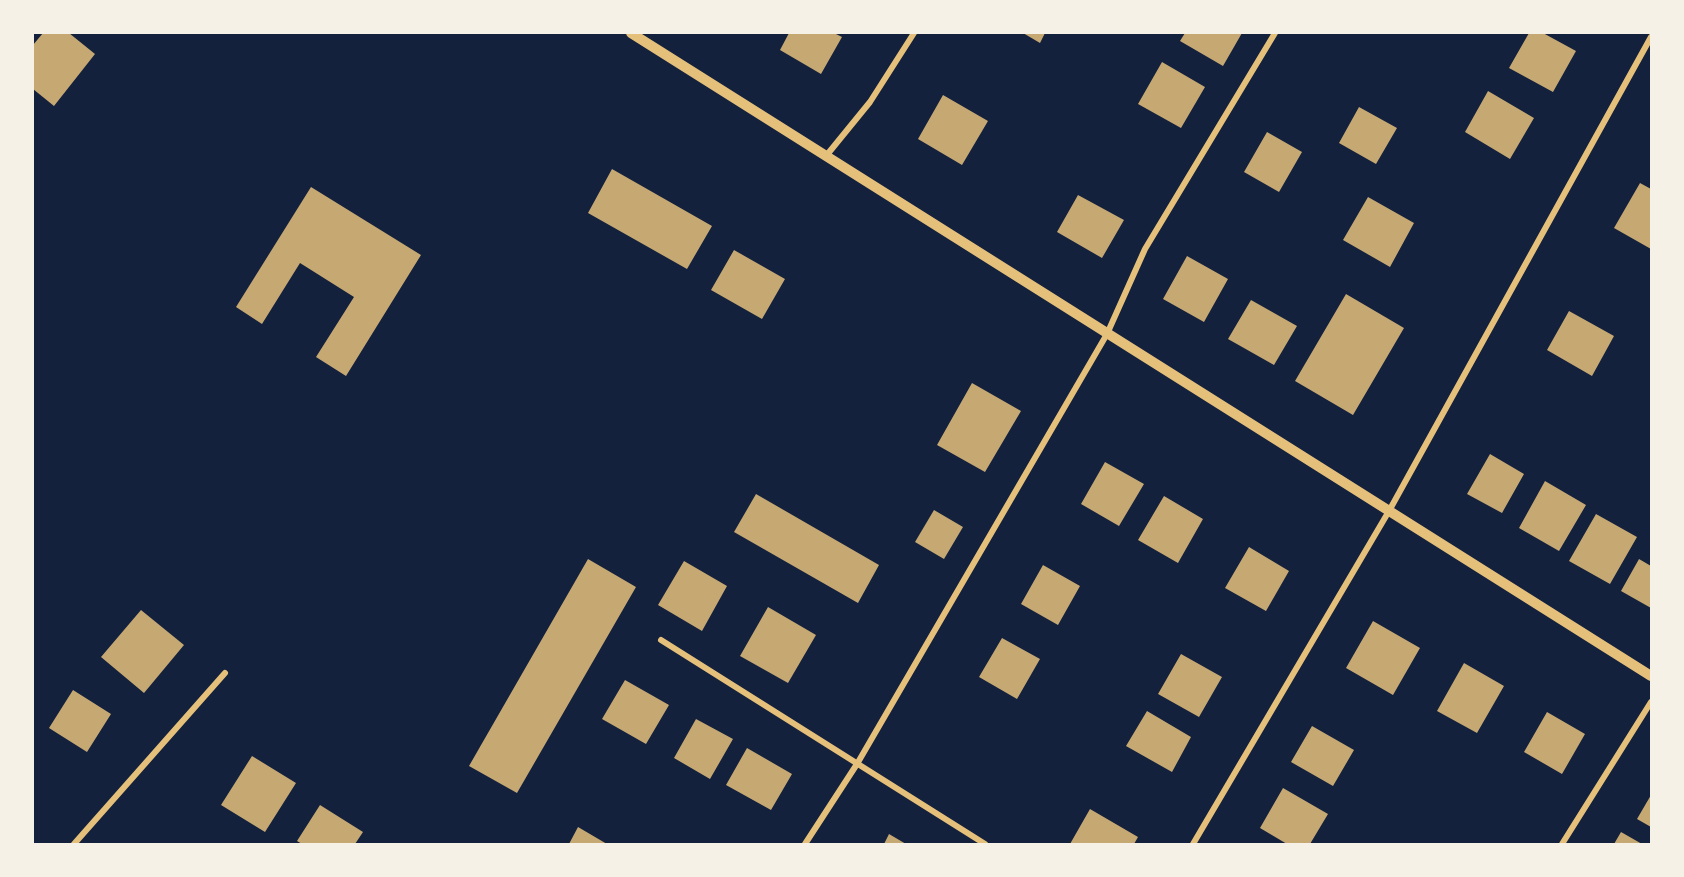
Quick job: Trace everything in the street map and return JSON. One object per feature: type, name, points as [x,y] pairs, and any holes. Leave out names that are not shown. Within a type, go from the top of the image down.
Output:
[{"type":"street","points":[[631,33],[1651,676]]},
{"type":"street","points":[[826,157],[870,102],[914,33]]},
{"type":"street","points":[[805,844],[857,764],[1107,334],[1145,249],[1275,33]]},
{"type":"street","points":[[1193,844],[1389,511],[1651,37]]},
{"type":"street","points":[[661,640],[985,844]]},
{"type":"street","points":[[75,844],[225,673]]},
{"type":"street","points":[[1562,844],[1651,702]]},
{"type":"building","points":[[43,33],[69,33],[95,54],[54,106],[33,89],[33,45]]},
{"type":"building","points":[[789,33],[834,33],[842,37],[821,74],[780,50]]},
{"type":"building","points":[[1023,33],[1045,33],[1040,43]]},
{"type":"building","points":[[1185,33],[1242,33],[1223,66],[1180,41]]},
{"type":"building","points":[[1529,33],[1543,33],[1576,51],[1553,92],[1509,68]]},
{"type":"building","points":[[1162,62],[1205,87],[1181,128],[1138,104]]},
{"type":"building","points":[[1488,91],[1534,118],[1510,159],[1465,132]]},
{"type":"building","points":[[943,95],[988,121],[962,165],[918,139]]},
{"type":"building","points":[[1359,107],[1397,128],[1376,164],[1339,143]]},
{"type":"building","points":[[1267,132],[1302,152],[1279,192],[1244,172]]},
{"type":"building","points":[[612,169],[712,226],[687,269],[588,213]]},
{"type":"building","points":[[1640,183],[1651,189],[1651,249],[1614,228]]},
{"type":"building","points":[[311,187],[421,255],[346,376],[316,357],[354,297],[300,263],[262,324],[236,307]]},
{"type":"building","points":[[1078,195],[1124,220],[1102,258],[1057,232]]},
{"type":"building","points":[[1368,197],[1414,223],[1390,267],[1343,240]]},
{"type":"building","points":[[734,250],[785,279],[762,319],[711,290]]},
{"type":"building","points":[[1187,256],[1228,279],[1204,322],[1163,299]]},
{"type":"building","points":[[1346,294],[1404,328],[1353,415],[1295,381]]},
{"type":"building","points":[[1251,300],[1297,326],[1274,365],[1228,339]]},
{"type":"building","points":[[1569,311],[1614,336],[1592,376],[1547,350]]},
{"type":"building","points":[[972,383],[1021,411],[985,472],[937,445]]},
{"type":"building","points":[[1490,454],[1524,474],[1502,513],[1467,494]]},
{"type":"building","points":[[1105,462],[1144,484],[1119,526],[1081,504]]},
{"type":"building","points":[[1545,481],[1586,505],[1559,551],[1519,528]]},
{"type":"building","points":[[756,494],[879,565],[858,603],[734,532]]},
{"type":"building","points":[[1164,496],[1203,519],[1178,563],[1138,540]]},
{"type":"building","points":[[934,510],[963,527],[944,559],[915,542]]},
{"type":"building","points":[[1596,514],[1637,537],[1610,584],[1569,561]]},
{"type":"building","points":[[1249,547],[1289,571],[1266,611],[1225,588]]},
{"type":"building","points":[[588,559],[636,587],[517,793],[469,766]]},
{"type":"building","points":[[1639,559],[1651,566],[1651,608],[1621,591]]},
{"type":"building","points":[[684,561],[727,586],[702,631],[658,605]]},
{"type":"building","points":[[1043,565],[1080,586],[1058,625],[1021,604]]},
{"type":"building","points":[[768,607],[816,635],[788,683],[740,656]]},
{"type":"building","points":[[141,610],[184,645],[144,693],[101,657]]},
{"type":"building","points":[[1373,621],[1420,648],[1393,695],[1346,668]]},
{"type":"building","points":[[1002,638],[1040,659],[1017,699],[979,677]]},
{"type":"building","points":[[1181,654],[1222,677],[1199,717],[1158,694]]},
{"type":"building","points":[[1464,663],[1504,686],[1477,733],[1437,711]]},
{"type":"building","points":[[625,680],[669,705],[646,744],[602,719]]},
{"type":"building","points":[[73,690],[111,714],[87,752],[49,728]]},
{"type":"building","points":[[1147,711],[1191,737],[1172,772],[1126,746]]},
{"type":"building","points":[[1547,712],[1585,734],[1562,774],[1524,752]]},
{"type":"building","points":[[696,719],[733,739],[710,779],[674,758]]},
{"type":"building","points":[[1312,726],[1354,750],[1333,786],[1291,762]]},
{"type":"building","points":[[747,748],[792,774],[771,810],[726,785]]},
{"type":"building","points":[[252,756],[296,783],[265,832],[221,805]]},
{"type":"building","points":[[1283,788],[1328,814],[1310,844],[1287,844],[1260,828]]},
{"type":"building","points":[[1651,795],[1651,827],[1637,819]]},
{"type":"building","points":[[320,805],[363,832],[355,844],[302,844],[297,841]]},
{"type":"building","points":[[1090,809],[1138,837],[1134,844],[1070,844]]},
{"type":"building","points":[[578,827],[607,844],[569,844]]},
{"type":"building","points":[[1621,832],[1642,844],[1614,844]]},
{"type":"building","points":[[889,834],[906,844],[884,844]]}]
